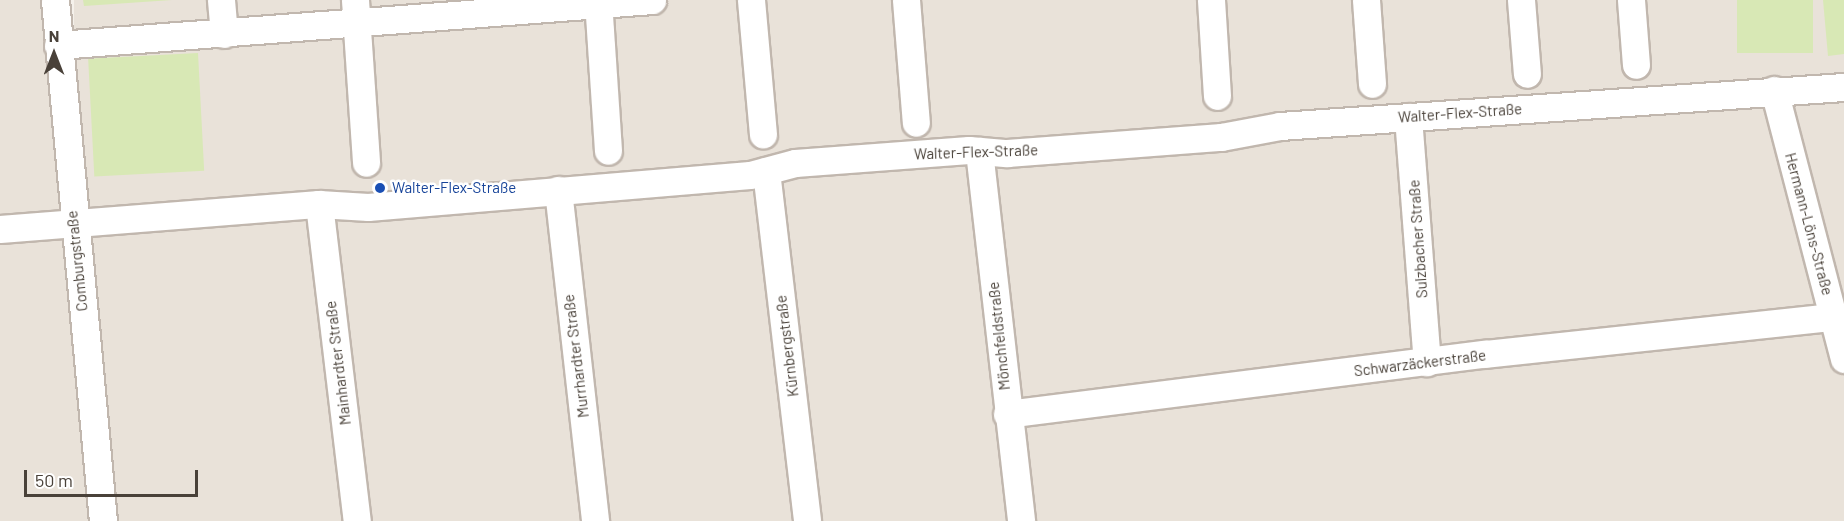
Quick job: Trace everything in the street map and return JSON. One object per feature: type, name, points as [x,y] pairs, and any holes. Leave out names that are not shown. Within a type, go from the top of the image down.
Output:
[{"type":"street","name":"Comburgstraße","points":[[56,0],[74,223],[103,521]]},
{"type":"street","points":[[221,0],[224,34]]},
{"type":"street","points":[[58,45],[224,34],[356,12],[652,0]]},
{"type":"street","points":[[751,0],[763,134]]},
{"type":"street","points":[[906,0],[916,123]]},
{"type":"street","points":[[1211,0],[1217,96]]},
{"type":"street","points":[[1366,0],[1372,84]]},
{"type":"street","points":[[1521,0],[1527,74]]},
{"type":"street","points":[[1631,0],[1636,65]]},
{"type":"street","points":[[598,2],[608,151]]},
{"type":"street","points":[[356,12],[366,162]]},
{"type":"street","name":"Walter-Flex-Straße","points":[[0,229],[319,204],[368,207],[750,175],[795,163],[979,151],[1007,153],[1221,137],[1280,126],[1774,90],[1844,87]]},
{"type":"street","name":"Hermann-Löns-Straße","points":[[1774,90],[1844,359]]},
{"type":"street","name":"Sulzbacher Straße","points":[[1408,117],[1427,362]]},
{"type":"street","name":"Mönchfeldstraße","points":[[979,151],[1020,521]]},
{"type":"street","name":"Kürnbergstraße","points":[[766,171],[807,521]]},
{"type":"street","name":"Murrhardter Straße","points":[[558,190],[595,521]]},
{"type":"street","name":"Mainhardter Straße","points":[[319,204],[357,521]]},
{"type":"street","name":"Schwarzäckerstraße","points":[[1007,414],[1427,362],[1833,317]]},
{"type":"shaded area","points":[[0,0],[52,0],[87,521],[0,521]]},
{"type":"shaded area","points":[[74,0],[1844,0],[1844,521],[74,521]]},
{"type":"green space","points":[[83,0],[172,0],[84,6]]},
{"type":"green space","points":[[1737,0],[1813,0],[1813,53],[1737,53]]},
{"type":"green space","points":[[1823,0],[1844,0],[1844,54],[1828,56]]},
{"type":"green space","points":[[198,53],[204,171],[94,177],[88,59]]},
{"type":"place","name":"Walter-Flex-Straße","points":[[380,188]]}]
